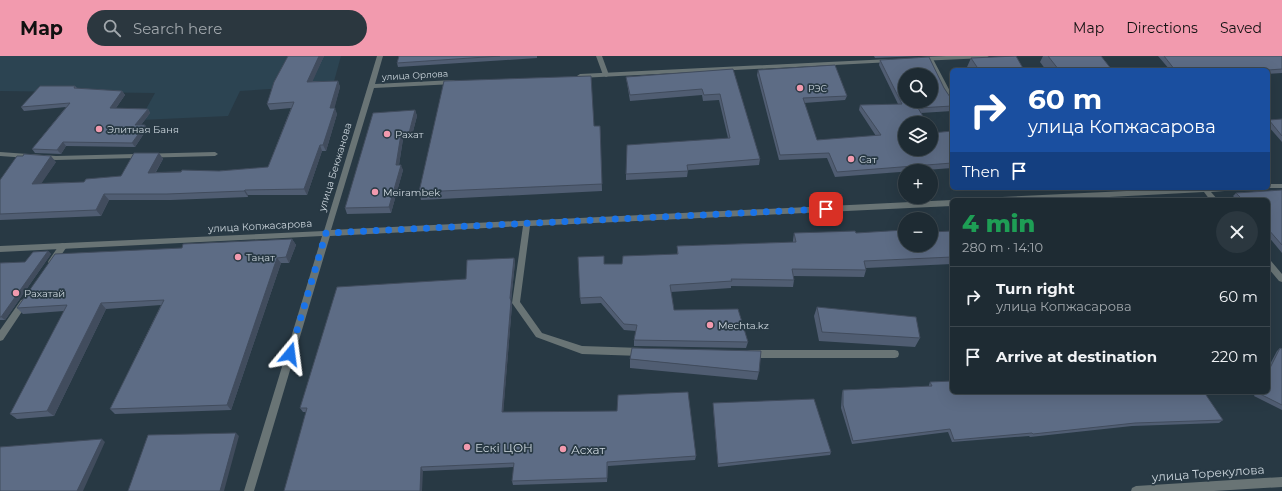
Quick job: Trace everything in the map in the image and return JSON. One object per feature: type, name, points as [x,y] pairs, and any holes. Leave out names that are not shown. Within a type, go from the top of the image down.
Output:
[{"type":"street","name":"улица Бекжанова","points":[[249,491],[380,56]]},
{"type":"street","points":[[599,56],[606,75]]},
{"type":"street","points":[[914,60],[986,56]]},
{"type":"street","points":[[930,59],[950,97]]},
{"type":"street","points":[[575,77],[899,60]]},
{"type":"street","name":"улица Орлова","points":[[371,86],[457,82]]},
{"type":"street","points":[[0,154],[56,158],[215,154]]},
{"type":"street","points":[[1270,186],[1282,186]]},
{"type":"street","points":[[1039,198],[1186,190]]},
{"type":"street","points":[[1205,190],[1212,198]]},
{"type":"street","name":"улица Копжасарова","points":[[0,249],[950,203]]},
{"type":"street","points":[[527,224],[516,303],[539,335],[582,350],[650,352]]},
{"type":"street","points":[[45,272],[63,246]]},
{"type":"street","points":[[1270,265],[1282,279]]},
{"type":"street","points":[[0,337],[27,298]]},
{"type":"street","points":[[741,354],[895,354]]},
{"type":"street","name":"улица Торекулова","points":[[1136,491],[1282,482]]},
{"type":"shaded area","points":[[0,56],[341,56],[333,85],[240,91],[228,116],[140,120],[155,93],[0,91]]},
{"type":"building","points":[[288,56],[319,56],[307,82],[338,81],[330,108],[335,108],[323,145],[320,145],[304,189],[167,194],[104,194],[96,210],[0,214],[0,180],[17,156],[23,156],[24,154],[51,156],[32,184],[84,182],[86,179],[121,176],[134,153],[159,153],[148,173],[181,172],[182,170],[219,171],[268,167],[294,102],[267,104],[274,82]]},
{"type":"building","points":[[399,56],[500,56],[397,63]]},
{"type":"building","points":[[1016,56],[1023,68],[978,68],[971,58]]},
{"type":"building","points":[[1048,56],[1101,56],[1110,68],[1057,68]]},
{"type":"building","points":[[1164,56],[1282,56],[1282,69],[1173,68]]},
{"type":"building","points":[[929,57],[934,68],[898,68],[898,96],[880,60]]},
{"type":"building","points":[[835,65],[847,96],[803,98],[817,140],[881,135],[860,105],[898,104],[898,108],[918,108],[923,116],[898,116],[898,156],[938,156],[938,132],[950,131],[950,163],[898,164],[898,167],[837,172],[829,153],[780,155],[758,70]]},
{"type":"building","points":[[733,69],[760,159],[687,165],[688,171],[626,174],[627,145],[730,138],[720,94],[704,95],[702,89],[630,95],[626,77]]},
{"type":"building","points":[[591,76],[594,126],[600,126],[602,184],[419,192],[444,81]]},
{"type":"building","points":[[938,76],[950,97],[950,106],[938,107]]},
{"type":"building","points":[[40,86],[75,86],[74,88],[122,91],[110,108],[148,109],[135,125],[145,125],[132,143],[63,142],[57,150],[32,149],[70,103],[21,107]]},
{"type":"building","points":[[415,110],[409,133],[401,134],[396,165],[401,165],[389,207],[345,208],[373,113]]},
{"type":"building","points":[[1282,119],[1282,136],[1270,121],[1270,120]]},
{"type":"building","points":[[1282,190],[1282,245],[1270,231],[1270,198],[1241,198],[1236,193]]},
{"type":"building","points":[[898,230],[898,252],[938,252],[938,232],[950,231],[950,257],[864,261],[866,270],[792,269],[794,280],[731,279],[732,281],[670,285],[674,310],[738,309],[748,342],[634,340],[637,325],[624,324],[601,297],[580,298],[578,257],[604,256],[604,264],[622,264],[623,256],[678,254],[677,246],[796,242],[794,233],[855,231],[856,233]]},
{"type":"building","points":[[292,239],[286,257],[277,258],[227,405],[110,409],[164,300],[101,303],[47,411],[10,414],[67,305],[17,308],[55,254],[182,248],[183,244]]},
{"type":"building","points":[[48,251],[0,317],[0,263],[25,262],[33,252]]},
{"type":"building","points":[[514,258],[502,412],[617,411],[618,395],[688,392],[696,456],[607,462],[607,478],[512,481],[514,463],[421,467],[420,491],[284,491],[307,408],[300,408],[337,287],[466,279],[467,260]]},
{"type":"building","points":[[817,307],[916,317],[920,338],[822,332]]},
{"type":"building","points":[[632,348],[761,351],[759,372],[630,359]]},
{"type":"building","points":[[1280,348],[1282,349],[1282,405],[1260,394],[1270,394],[1270,368]]},
{"type":"building","points":[[950,381],[950,394],[1205,394],[1223,420],[1135,423],[1033,434],[954,440],[950,429],[853,441],[843,405],[843,390],[932,386],[930,382]]},
{"type":"building","points":[[814,399],[831,452],[718,464],[713,403]]},
{"type":"building","points":[[236,433],[220,491],[128,491],[148,435]]},
{"type":"building","points":[[102,439],[77,491],[0,491],[0,447]]},
{"type":"place","name":"РЭС","points":[[800,88]]},
{"type":"place","name":"Элитная Баня","points":[[99,129]]},
{"type":"place","name":"Рахат","points":[[387,134]]},
{"type":"place","name":"Сат","points":[[851,159]]},
{"type":"place","name":"Meirambek","points":[[375,192]]},
{"type":"place","name":"Таңат","points":[[238,257]]},
{"type":"place","name":"Рахатай","points":[[16,293]]},
{"type":"place","name":"Mechta.kz","points":[[710,325]]},
{"type":"place","name":"Ескі ЦОН","points":[[467,447]]},
{"type":"place","name":"Асхат","points":[[563,449]]},
{"type":"route","points":[[290,354],[326,233],[826,209]]}]
